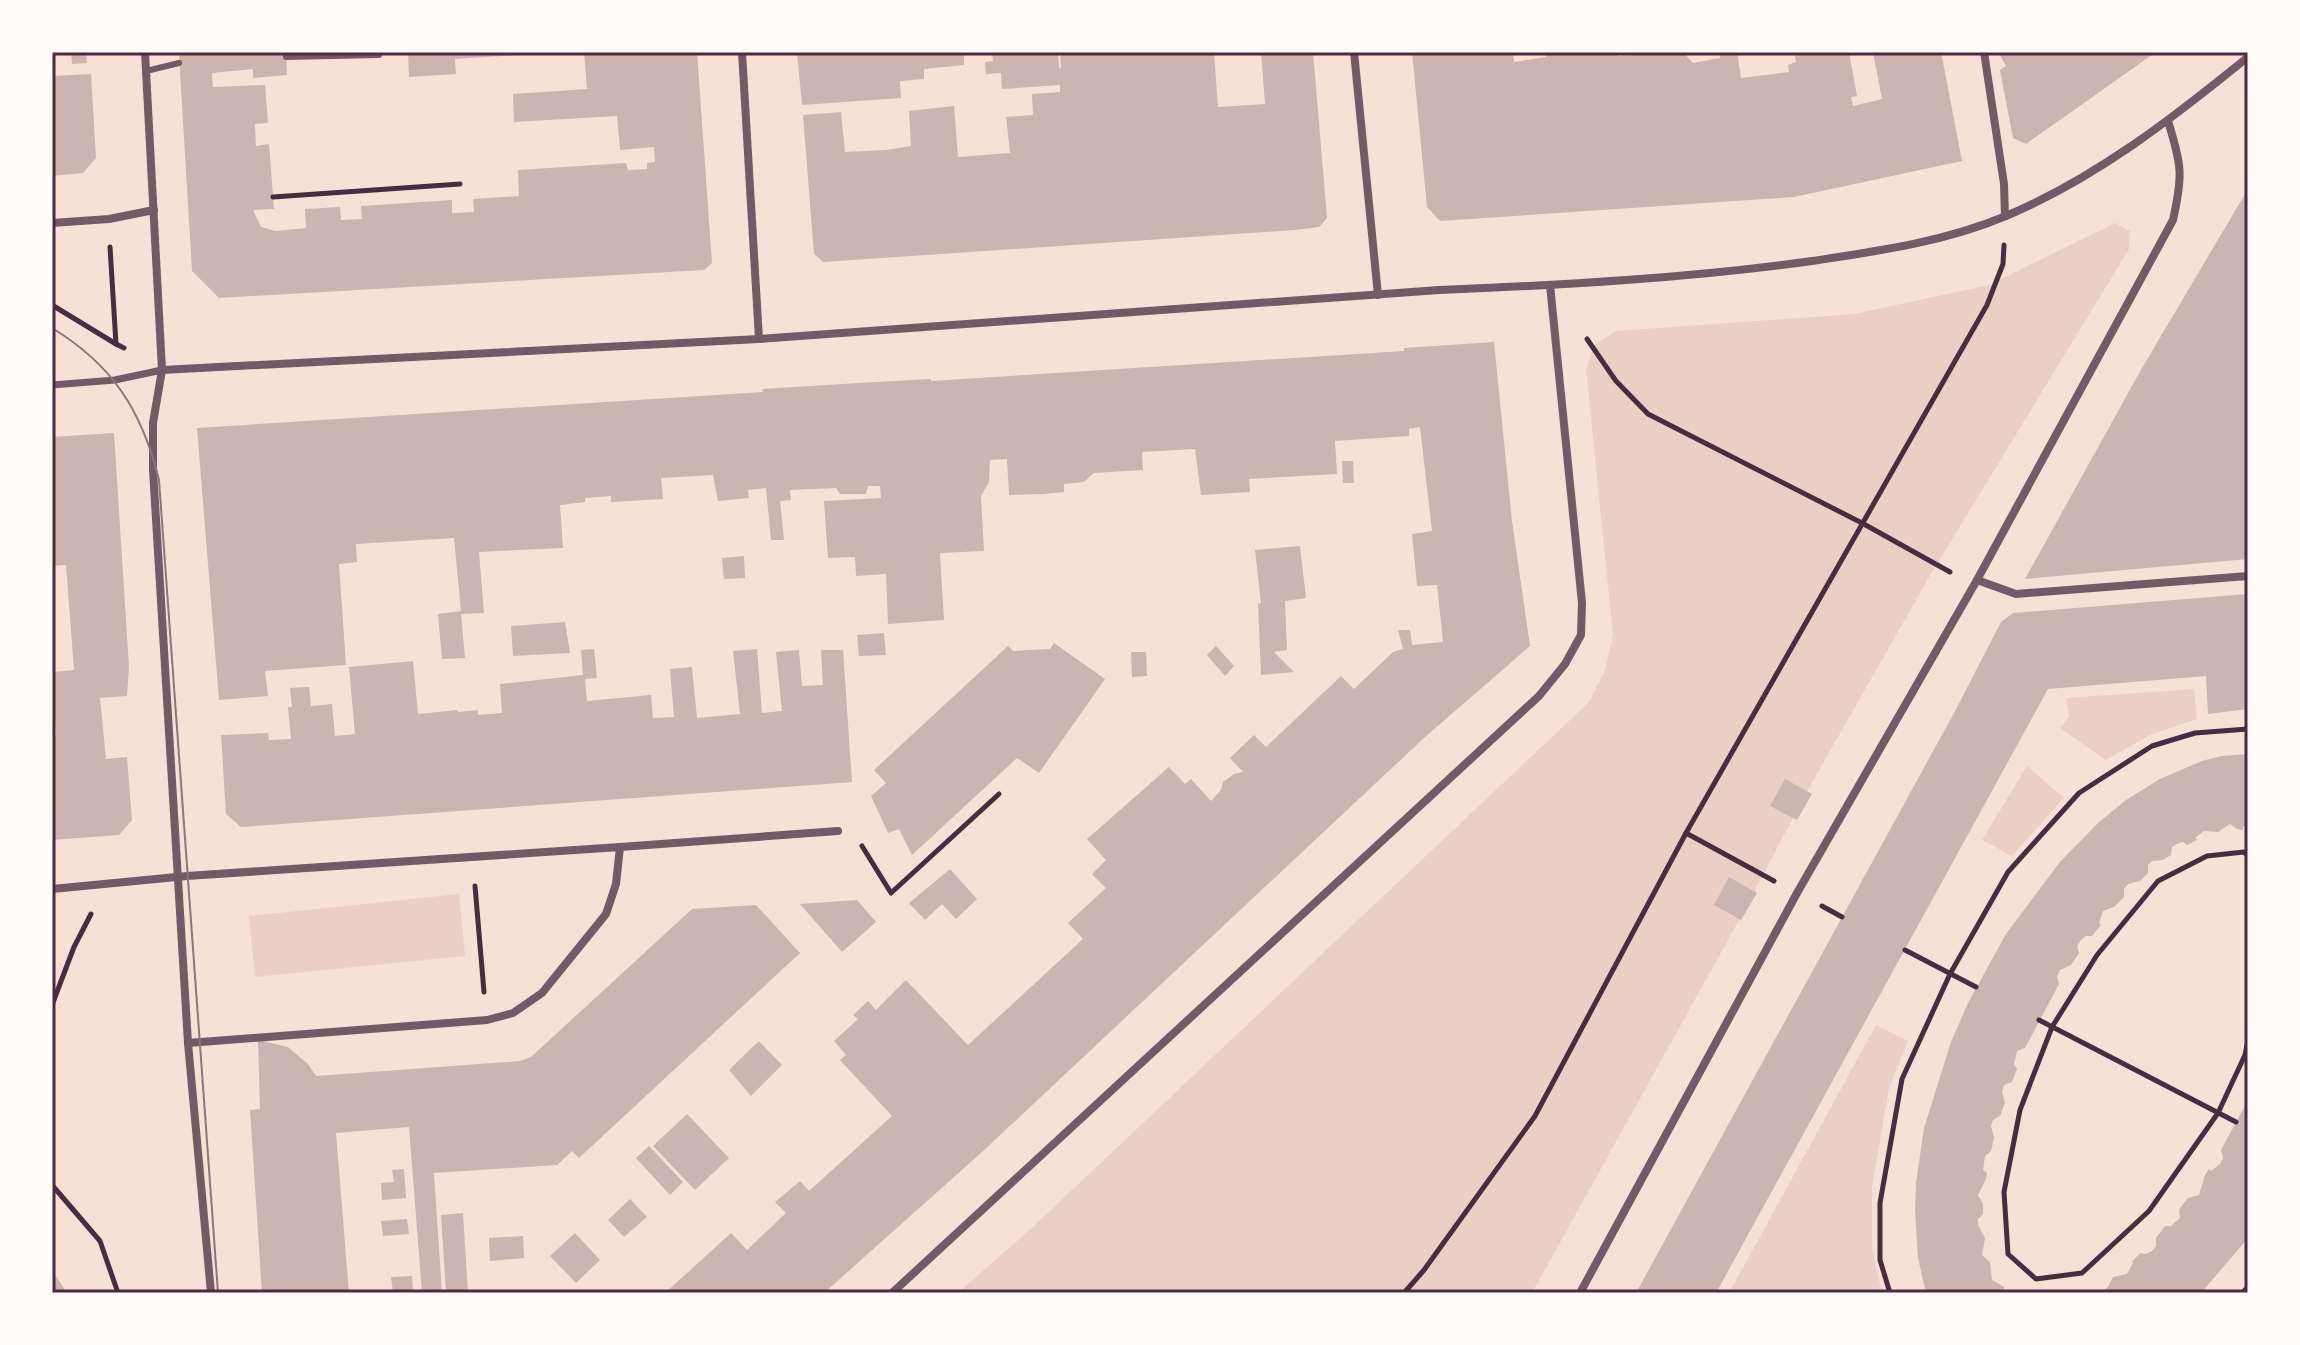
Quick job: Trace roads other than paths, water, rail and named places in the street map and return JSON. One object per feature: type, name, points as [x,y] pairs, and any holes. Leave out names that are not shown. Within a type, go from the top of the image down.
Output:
[{"type":"street","points":[[145,52],[162,370],[153,423],[153,470],[188,1043],[211,1293]]},
{"type":"street","points":[[742,52],[759,339]]},
{"type":"street","points":[[1354,52],[1378,295]]},
{"type":"street","points":[[1984,52],[2004,184],[2005,216]]},
{"type":"street","points":[[52,385],[115,380],[162,370],[759,339],[1743,271],[1899,248],[1943,238],[2005,216],[2109,162],[2168,121],[2248,57]]},
{"type":"street","points":[[1580,1293],[1797,893],[1977,580],[2173,220],[2181,182],[2179,158],[2168,121]]},
{"type":"street","points":[[52,223],[109,219],[154,210]]},
{"type":"street","points":[[892,1293],[1539,696],[1565,664],[1581,635],[1582,603],[1550,285]]},
{"type":"street","points":[[1977,580],[2016,594],[2248,576]]},
{"type":"street","points":[[52,889],[179,877],[838,831]]},
{"type":"street","points":[[188,1043],[487,1020],[513,1013],[542,993],[606,914],[616,884],[620,847]]},
{"type":"lane","points":[[286,57],[379,55]]},
{"type":"lane","points":[[146,71],[179,63]]},
{"type":"tram line","points":[[52,328],[92,358],[122,392],[144,432],[159,480],[218,1293]]}]
